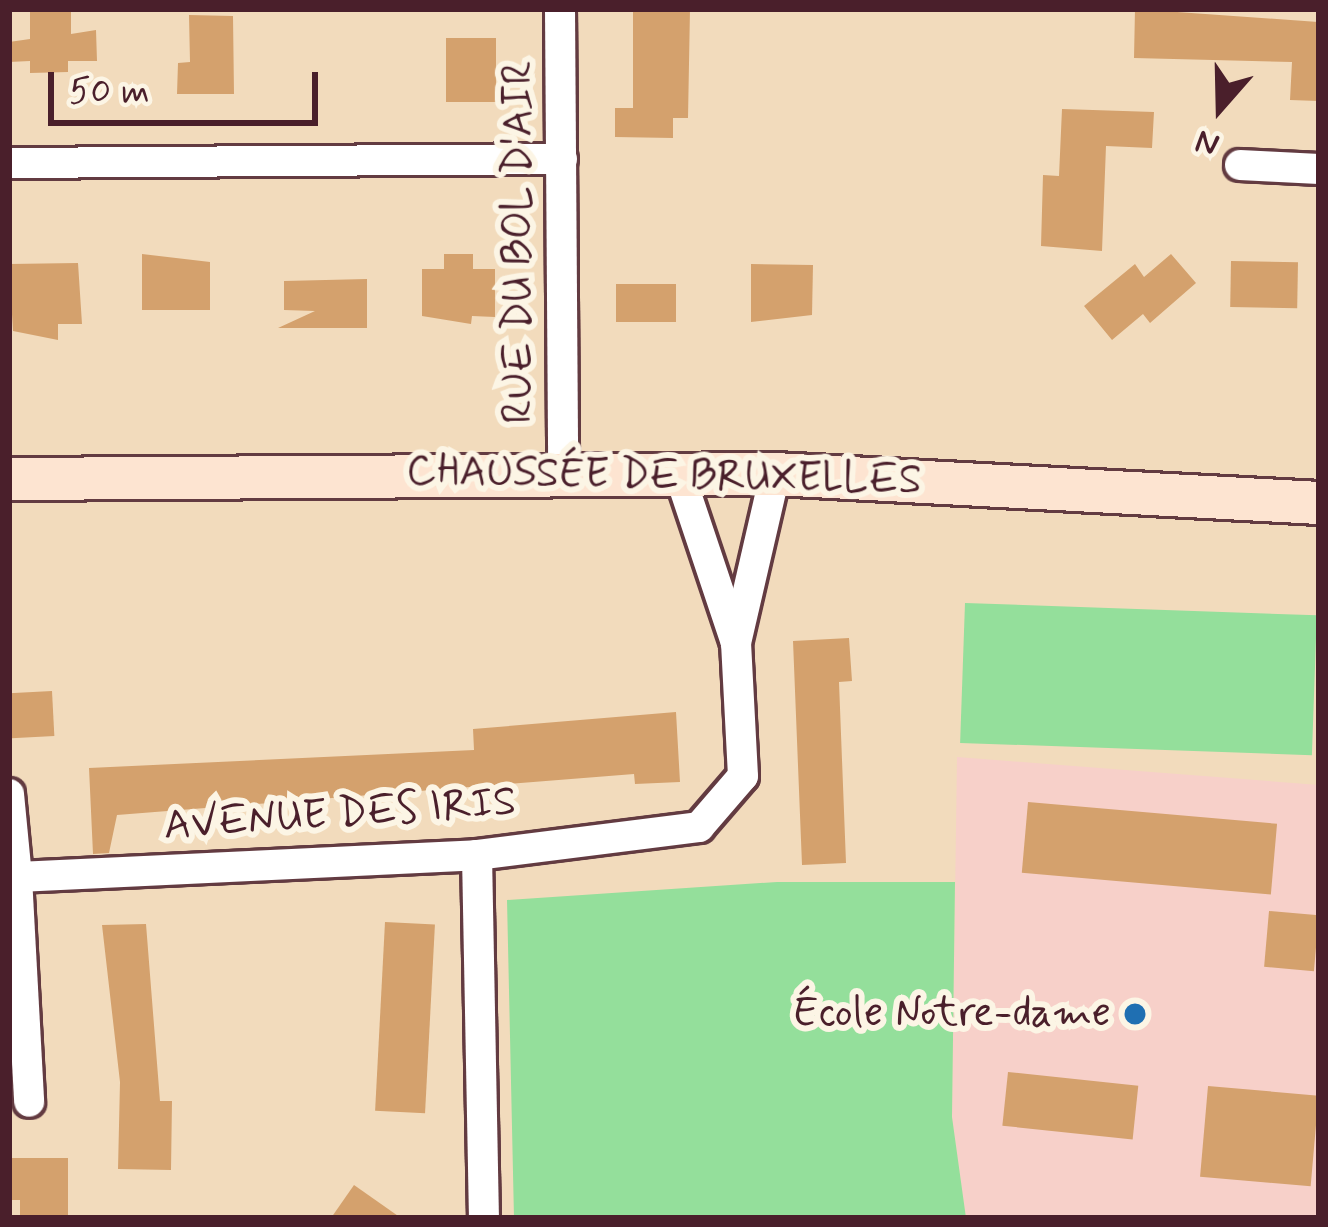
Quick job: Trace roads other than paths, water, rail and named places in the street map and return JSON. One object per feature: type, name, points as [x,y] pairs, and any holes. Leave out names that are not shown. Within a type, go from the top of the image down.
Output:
[{"type":"main road","name":"CHAUSSÉE DE BRUXELLES","points":[[9,479],[775,474],[1319,503]]},
{"type":"street","name":"RUE DU BOL D'AIR","points":[[560,9],[563,474]]},
{"type":"street","points":[[9,163],[562,159]]},
{"type":"street","points":[[1240,165],[1319,169]]},
{"type":"street","name":"AVENUE DES IRIS","points":[[679,473],[736,644]]},
{"type":"street","name":"AVENUE DES IRIS","points":[[17,877],[477,855],[699,827],[742,776],[736,644],[775,474]]},
{"type":"street","points":[[9,794],[29,1102]]},
{"type":"street","points":[[477,855],[484,1218]]},
{"type":"place","name":"École Notre-dame","points":[[1135,1014]]}]
